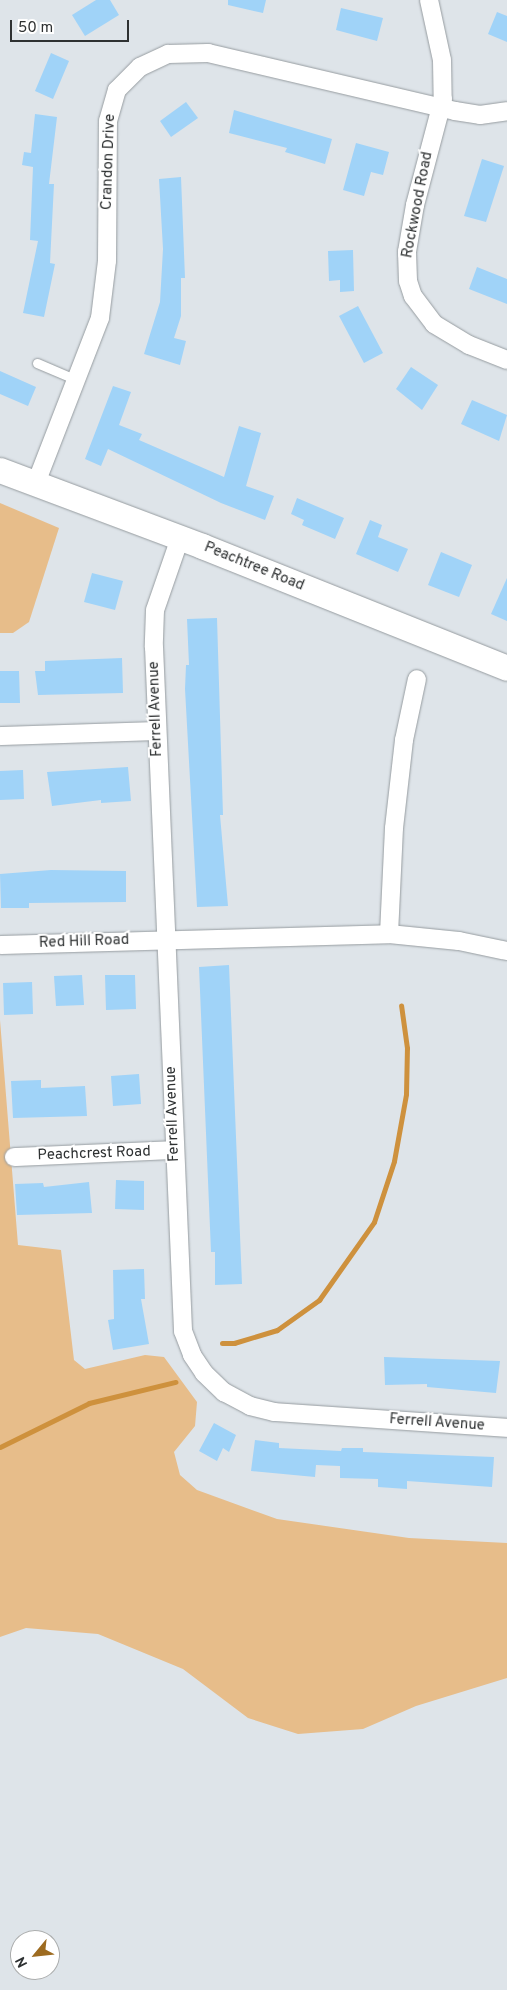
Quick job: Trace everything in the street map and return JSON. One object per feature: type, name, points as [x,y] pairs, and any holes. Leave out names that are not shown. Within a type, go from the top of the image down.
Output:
[{"type":"street","name":"Rockwood Road","points":[[429,0],[443,67],[442,108],[415,204],[407,252],[408,281],[413,296],[434,324],[469,345],[507,360]]},
{"type":"street","name":"Crandon Drive","points":[[36,483],[77,380],[103,301],[107,261],[106,152],[111,102],[126,78],[140,67],[168,54],[208,53],[442,108],[480,115],[507,112]]},
{"type":"street","name":"Peachtree Road","points":[[0,470],[180,538],[507,668]]},
{"type":"street","name":"Ferrell Avenue","points":[[180,538],[155,610],[156,730],[167,940],[174,1150],[183,1331],[192,1356],[204,1373],[224,1392],[250,1406],[274,1412],[507,1428]]},
{"type":"street","points":[[389,934],[402,760],[417,679]]},
{"type":"street","points":[[0,736],[156,730]]},
{"type":"street","name":"Red Hill Road","points":[[1,945],[389,934],[459,941],[507,951]]},
{"type":"street","name":"Peachcrest Road","points":[[14,1157],[174,1150]]},
{"type":"lane","points":[[37,363],[77,380]]},
{"type":"shaded area","points":[[0,503],[59,528],[29,622],[13,633],[0,633]]},
{"type":"shaded area","points":[[0,1020],[18,1245],[61,1250],[74,1360],[85,1369],[145,1355],[164,1357],[197,1402],[195,1426],[174,1452],[180,1475],[197,1490],[277,1519],[409,1538],[507,1543],[507,1678],[416,1706],[363,1729],[298,1734],[248,1718],[183,1669],[98,1634],[26,1628],[0,1637]]},
{"type":"building","points":[[96,0],[110,0],[119,15],[85,36],[72,15]]},
{"type":"building","points":[[228,0],[266,0],[263,13],[228,5]]},
{"type":"building","points":[[341,8],[383,18],[377,41],[336,30]]},
{"type":"building","points":[[497,12],[507,16],[507,42],[488,34]]},
{"type":"building","points":[[51,53],[69,61],[53,99],[35,91]]},
{"type":"building","points":[[186,102],[198,118],[171,137],[160,121]]},
{"type":"building","points":[[234,110],[332,139],[325,164],[285,152],[287,148],[229,133]]},
{"type":"building","points":[[35,114],[57,117],[49,184],[54,184],[50,263],[55,264],[44,317],[23,313],[38,241],[30,240],[33,167],[22,165],[24,152],[31,153]]},
{"type":"building","points":[[356,143],[389,152],[383,175],[371,172],[364,196],[343,190]]},
{"type":"building","points":[[482,159],[504,166],[486,222],[464,216]]},
{"type":"building","points":[[181,177],[185,278],[181,278],[181,316],[174,338],[186,341],[180,365],[144,354],[160,302],[163,249],[159,179]]},
{"type":"building","points":[[353,250],[354,291],[340,292],[340,280],[329,281],[328,251]]},
{"type":"building","points":[[477,267],[507,279],[507,304],[469,289]]},
{"type":"building","points":[[358,306],[383,353],[364,363],[339,316]]},
{"type":"building","points":[[411,367],[438,385],[422,410],[396,389]]},
{"type":"building","points":[[0,371],[36,387],[28,406],[0,394]]},
{"type":"building","points":[[113,386],[131,392],[119,425],[142,434],[139,440],[224,477],[239,426],[261,433],[246,486],[274,496],[265,520],[221,503],[108,449],[101,466],[85,459]]},
{"type":"building","points":[[472,400],[507,415],[499,441],[461,424]]},
{"type":"building","points":[[297,498],[344,518],[335,539],[302,525],[304,520],[291,514]]},
{"type":"building","points":[[370,520],[382,525],[378,537],[408,549],[398,572],[356,554]]},
{"type":"building","points":[[441,552],[472,565],[459,597],[428,585]]},
{"type":"building","points":[[92,573],[123,581],[115,610],[84,602]]},
{"type":"building","points":[[507,578],[507,621],[491,614]]},
{"type":"building","points":[[217,618],[223,815],[220,815],[228,906],[197,907],[185,689],[186,665],[189,665],[187,619]]},
{"type":"building","points":[[122,658],[123,693],[38,695],[35,671],[45,671],[45,661]]},
{"type":"building","points":[[0,671],[19,671],[20,703],[0,703]]},
{"type":"building","points":[[128,767],[131,801],[101,803],[101,800],[52,806],[47,772]]},
{"type":"building","points":[[23,770],[24,799],[0,800],[0,771]]},
{"type":"building","points":[[51,870],[126,871],[126,902],[29,903],[29,908],[1,908],[0,874]]},
{"type":"building","points":[[229,965],[242,1284],[215,1285],[215,1252],[211,1252],[199,967]]},
{"type":"building","points":[[82,975],[84,1005],[56,1006],[54,976]]},
{"type":"building","points":[[105,975],[135,975],[136,1009],[106,1010]]},
{"type":"building","points":[[32,982],[33,1014],[4,1015],[3,983]]},
{"type":"building","points":[[139,1074],[141,1104],[113,1106],[111,1076]]},
{"type":"building","points":[[41,1080],[41,1088],[85,1086],[87,1116],[13,1118],[11,1081]]},
{"type":"building","points":[[116,1180],[144,1181],[144,1210],[115,1209]]},
{"type":"building","points":[[89,1182],[92,1213],[17,1215],[15,1184],[43,1183],[44,1187]]},
{"type":"building","points":[[144,1269],[145,1299],[141,1299],[149,1344],[113,1350],[108,1320],[114,1319],[113,1270]]},
{"type":"building","points":[[384,1357],[500,1361],[496,1393],[427,1387],[427,1384],[385,1385]]},
{"type":"building","points":[[214,1423],[236,1435],[229,1452],[223,1448],[217,1461],[199,1451]]},
{"type":"building","points":[[255,1440],[279,1443],[279,1448],[341,1451],[342,1448],[363,1448],[363,1452],[494,1457],[492,1487],[407,1481],[407,1489],[378,1487],[378,1479],[340,1478],[340,1466],[316,1465],[315,1477],[251,1471]]},
{"type":"waterway","points":[[222,1343],[234,1343],[277,1330],[319,1300],[374,1222],[394,1161],[406,1094],[407,1048],[401,1005]]},
{"type":"waterway","points":[[0,1447],[89,1403],[175,1382]]}]
